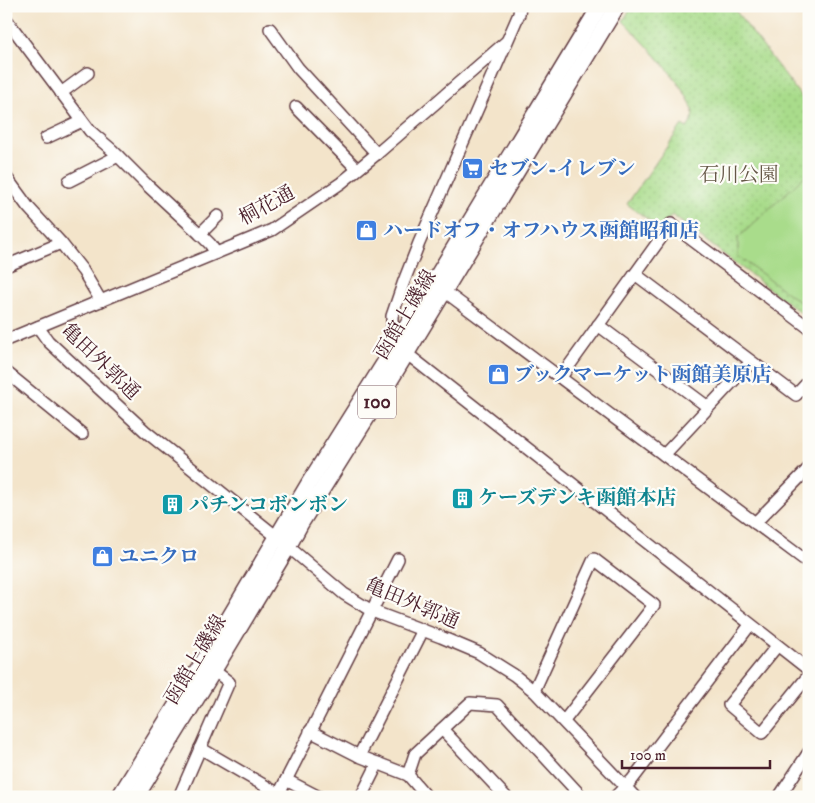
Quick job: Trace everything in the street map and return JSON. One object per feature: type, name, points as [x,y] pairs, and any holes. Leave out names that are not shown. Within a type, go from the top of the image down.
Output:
[{"type":"main road","name":"函館上磯線","points":[[400,350],[600,6]]},
{"type":"main road","name":"函館上磯線","points":[[136,797],[209,666],[282,542],[320,466],[400,350],[444,291],[617,6]]},
{"type":"main road","name":"函館上磯線","points":[[119,797],[209,666]]},
{"type":"street","points":[[520,6],[520,14],[507,40],[404,281],[392,316],[392,330],[400,350],[809,670]]},
{"type":"street","points":[[805,6],[809,10]]},
{"type":"street","points":[[6,19],[90,131],[200,234],[216,253]]},
{"type":"street","points":[[270,29],[298,68],[377,154]]},
{"type":"street","name":"桐花通","points":[[6,340],[272,230],[341,183],[377,154],[507,40]]},
{"type":"street","points":[[61,93],[88,74]]},
{"type":"street","points":[[296,107],[357,170]]},
{"type":"street","points":[[46,138],[82,121]]},
{"type":"street","points":[[69,181],[118,156]]},
{"type":"street","points":[[6,177],[28,207],[61,243],[83,271],[101,301]]},
{"type":"street","points":[[200,234],[218,216]]},
{"type":"street","points":[[562,377],[671,224],[809,328]]},
{"type":"street","points":[[6,266],[61,243]]},
{"type":"street","points":[[635,274],[796,395],[809,381]]},
{"type":"street","points":[[444,291],[562,377],[809,563]]},
{"type":"street","points":[[598,326],[708,407]]},
{"type":"street","name":"亀田外郭通","points":[[38,327],[48,341],[145,431],[344,594],[372,611],[479,654],[514,674],[534,690],[635,797]]},
{"type":"street","points":[[664,455],[751,362]]},
{"type":"street","points":[[6,372],[82,434]]},
{"type":"street","points":[[755,523],[809,468]]},
{"type":"street","points":[[200,748],[279,794],[398,559]]},
{"type":"street","points":[[534,690],[594,559],[654,605],[564,721]]},
{"type":"street","points":[[616,797],[626,787],[750,625]]},
{"type":"street","points":[[359,756],[423,630]]},
{"type":"street","points":[[777,646],[729,706],[762,733],[809,675]]},
{"type":"street","points":[[179,797],[229,682],[209,666]]},
{"type":"street","points":[[408,774],[415,754],[470,703],[497,705],[582,797]]},
{"type":"street","points":[[442,729],[506,797]]},
{"type":"street","points":[[310,731],[359,756],[408,774],[419,794]]},
{"type":"street","points":[[779,797],[809,752]]},
{"type":"street","points":[[361,797],[378,762]]},
{"type":"street","points":[[286,780],[319,797]]},
{"type":"green space","name":"石川公園","points":[[632,6],[732,6],[809,107],[809,319],[672,215],[661,229],[627,204],[682,125],[687,128],[693,114],[691,104],[675,79],[623,21]]},
{"type":"green space","points":[[809,172],[809,309],[738,256],[738,238]]},
{"type":"place","name":"セブン-イレブン","points":[[473,169]]},
{"type":"place","name":"ハードオフ・オフハウス函館昭和店","points":[[367,231]]},
{"type":"place","name":"ブックマーケット函館美原店","points":[[498,375]]},
{"type":"place","name":"ケーズデンキ函館本店","points":[[462,498]]},
{"type":"place","name":"パチンコボンボン","points":[[173,505]]},
{"type":"place","name":"ユニクロ","points":[[103,557]]}]
